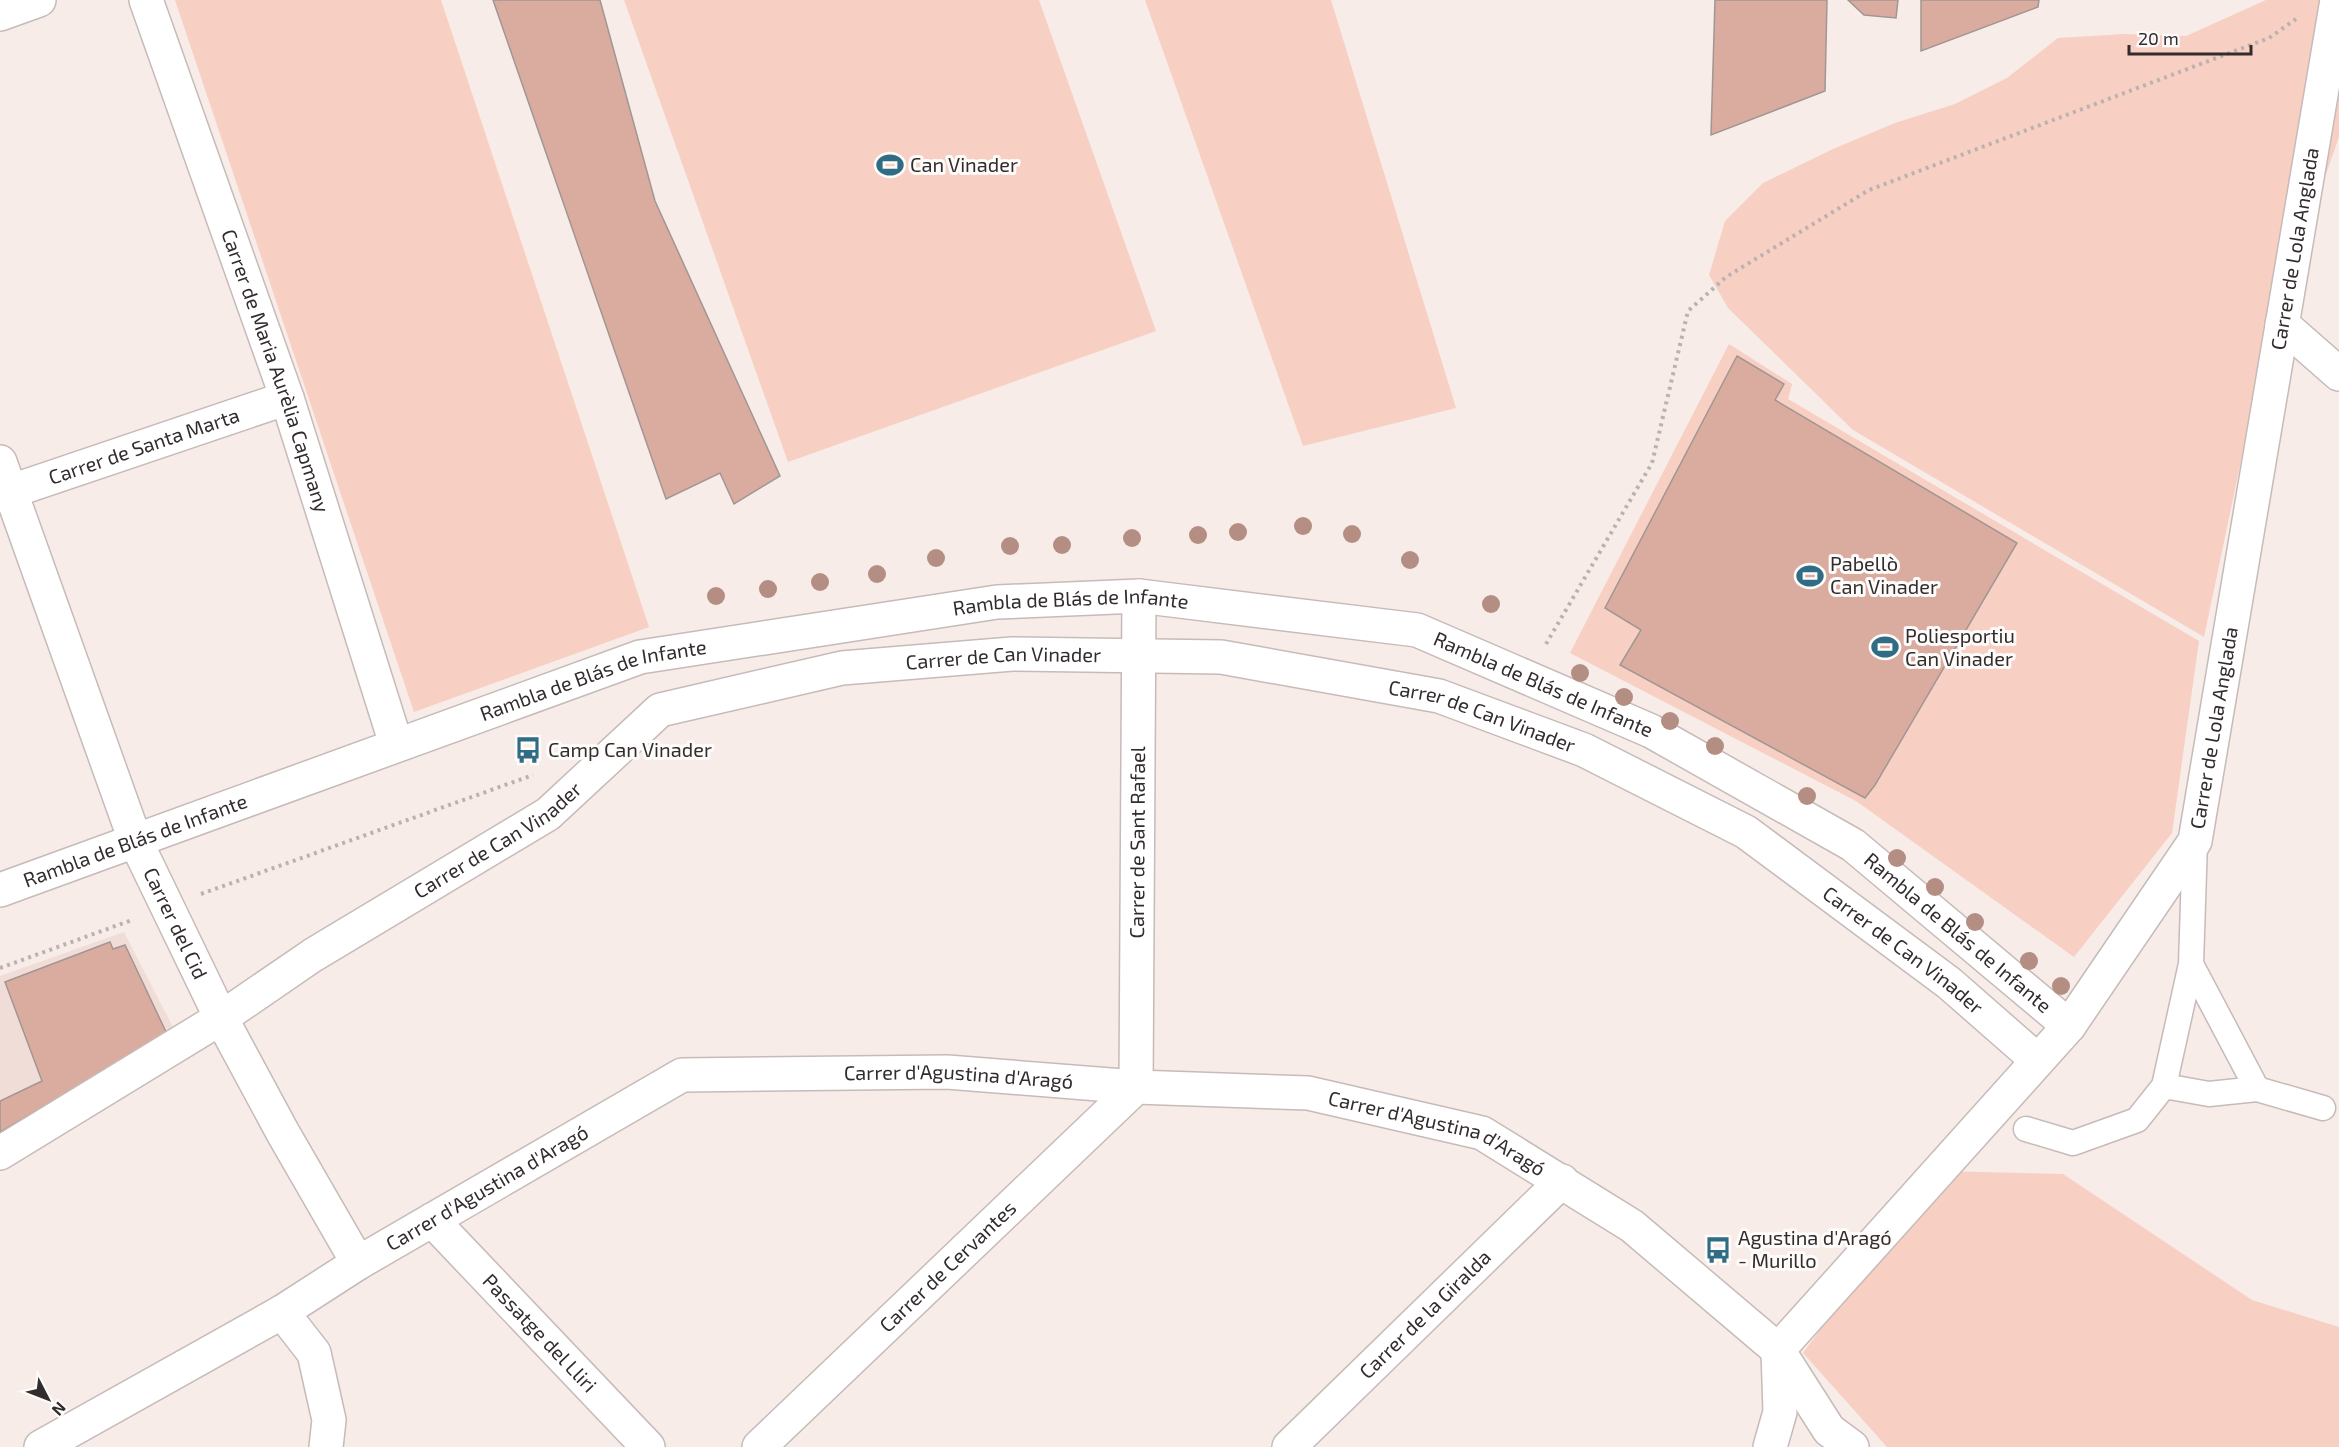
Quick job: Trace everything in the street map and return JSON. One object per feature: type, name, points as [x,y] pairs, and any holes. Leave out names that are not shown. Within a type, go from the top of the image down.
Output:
[{"type":"street","points":[[0,14],[39,0]]},
{"type":"street","name":"Carrer de Maria Aurèlia Capmany","points":[[146,0],[287,398],[396,744]]},
{"type":"street","name":"Carrer de Lola Anglada","points":[[1778,1350],[2068,1026],[2194,841],[2337,0]]},
{"type":"street","points":[[2282,324],[2339,374]]},
{"type":"street","name":"Carrer de Santa Marta","points":[[3,483],[287,398]]},
{"type":"street","name":"Carrer del Cid","points":[[3,483],[135,840],[221,1018],[283,1133],[358,1263]]},
{"type":"street","name":"Rambla de Blás de Infante","points":[[0,890],[640,657],[997,602],[1139,596],[1417,630],[1651,730],[1853,844],[2068,1026]]},
{"type":"street","name":"Carrer de Sant Rafael","points":[[1136,1087],[1139,596]]},
{"type":"street","name":"Carrer de Can Vinader","points":[[0,1153],[221,1018],[313,955],[548,814],[660,710],[842,668],[1012,654],[1221,657],[1439,696],[1584,750],[1746,832],[1948,983],[2037,1060]]},
{"type":"street","name":"Carrer d'Agustina d'Aragó","points":[[41,1447],[282,1312],[358,1263],[682,1075],[946,1072],[1136,1087],[1308,1093],[1482,1132],[1632,1226],[1778,1350],[1829,1430],[1852,1447]]},
{"type":"street","name":"Carrer de Cervantes","points":[[759,1447],[1136,1087]]},
{"type":"street","name":"Carrer de la Giralda","points":[[1289,1447],[1562,1181]]},
{"type":"street","name":"Passatge del Lliri","points":[[432,1220],[648,1447]]},
{"type":"street","points":[[282,1312],[314,1353],[329,1420],[326,1447]]},
{"type":"street","points":[[1770,1447],[1779,1412],[1778,1350]]},
{"type":"lane","points":[[2026,1129],[2073,1143],[2137,1120],[2164,1086],[2191,964],[2194,841]]},
{"type":"lane","points":[[2191,964],[2257,1089]]},
{"type":"lane","points":[[2164,1086],[2209,1094],[2257,1089],[2323,1108]]},
{"type":"path","points":[[1544,646],[1652,463],[1688,311],[1726,277],[1869,190],[2269,38],[2296,18],[2297,9]]},
{"type":"path","points":[[0,968],[120,925]]},
{"type":"shaded area","points":[[175,0],[441,0],[649,627],[414,712]]},
{"type":"shaded area","name":"Can Vinader","points":[[624,0],[1039,0],[1156,331],[788,462]]},
{"type":"shaded area","points":[[1145,0],[1331,0],[1456,408],[1303,446]]},
{"type":"shaded area","points":[[2266,0],[2339,0],[2339,137],[2264,351],[2204,637],[1853,430],[1728,308],[1709,275],[1725,221],[1763,183],[1833,149],[1895,123],[1955,104],[2007,78],[2058,38],[2125,34],[2186,36]]},
{"type":"shaded area","name":"Poliesportiu Can Vinader","points":[[1729,344],[1792,384],[1788,399],[2199,641],[2172,833],[2074,957],[1856,801],[1570,653]]},
{"type":"shaded area","points":[[124,932],[176,1033],[0,1137],[0,976]]},
{"type":"shaded area","points":[[1937,1171],[2063,1174],[2252,1300],[2339,1327],[2339,1447],[1887,1447],[1803,1353]]},
{"type":"building","points":[[493,0],[600,0],[655,201],[780,476],[734,504],[720,473],[666,499]]},
{"type":"building","points":[[1715,0],[1827,0],[1825,91],[1711,135]]},
{"type":"building","points":[[1848,0],[1898,0],[1896,18],[1864,15]]},
{"type":"building","points":[[1921,0],[2039,0],[2038,7],[1921,51]]},
{"type":"building","name":"Pabellò Can Vinader","points":[[1737,356],[1784,384],[1775,400],[2017,543],[1875,785],[1865,798],[1620,665],[1641,630],[1605,608]]},
{"type":"building","points":[[110,942],[113,949],[125,945],[167,1034],[0,1132],[0,1101],[42,1081],[5,982]]},
{"type":"place","name":"Can Vinader","points":[[890,165]]},
{"type":"place","name":"Pabellò Can Vinader","points":[[1810,576]]},
{"type":"place","name":"Poliesportiu Can Vinader","points":[[1885,647]]},
{"type":"place","name":"Camp Can Vinader","points":[[528,750]]},
{"type":"place","name":"Agustina d'Aragó - Murillo","points":[[1718,1250]]}]
